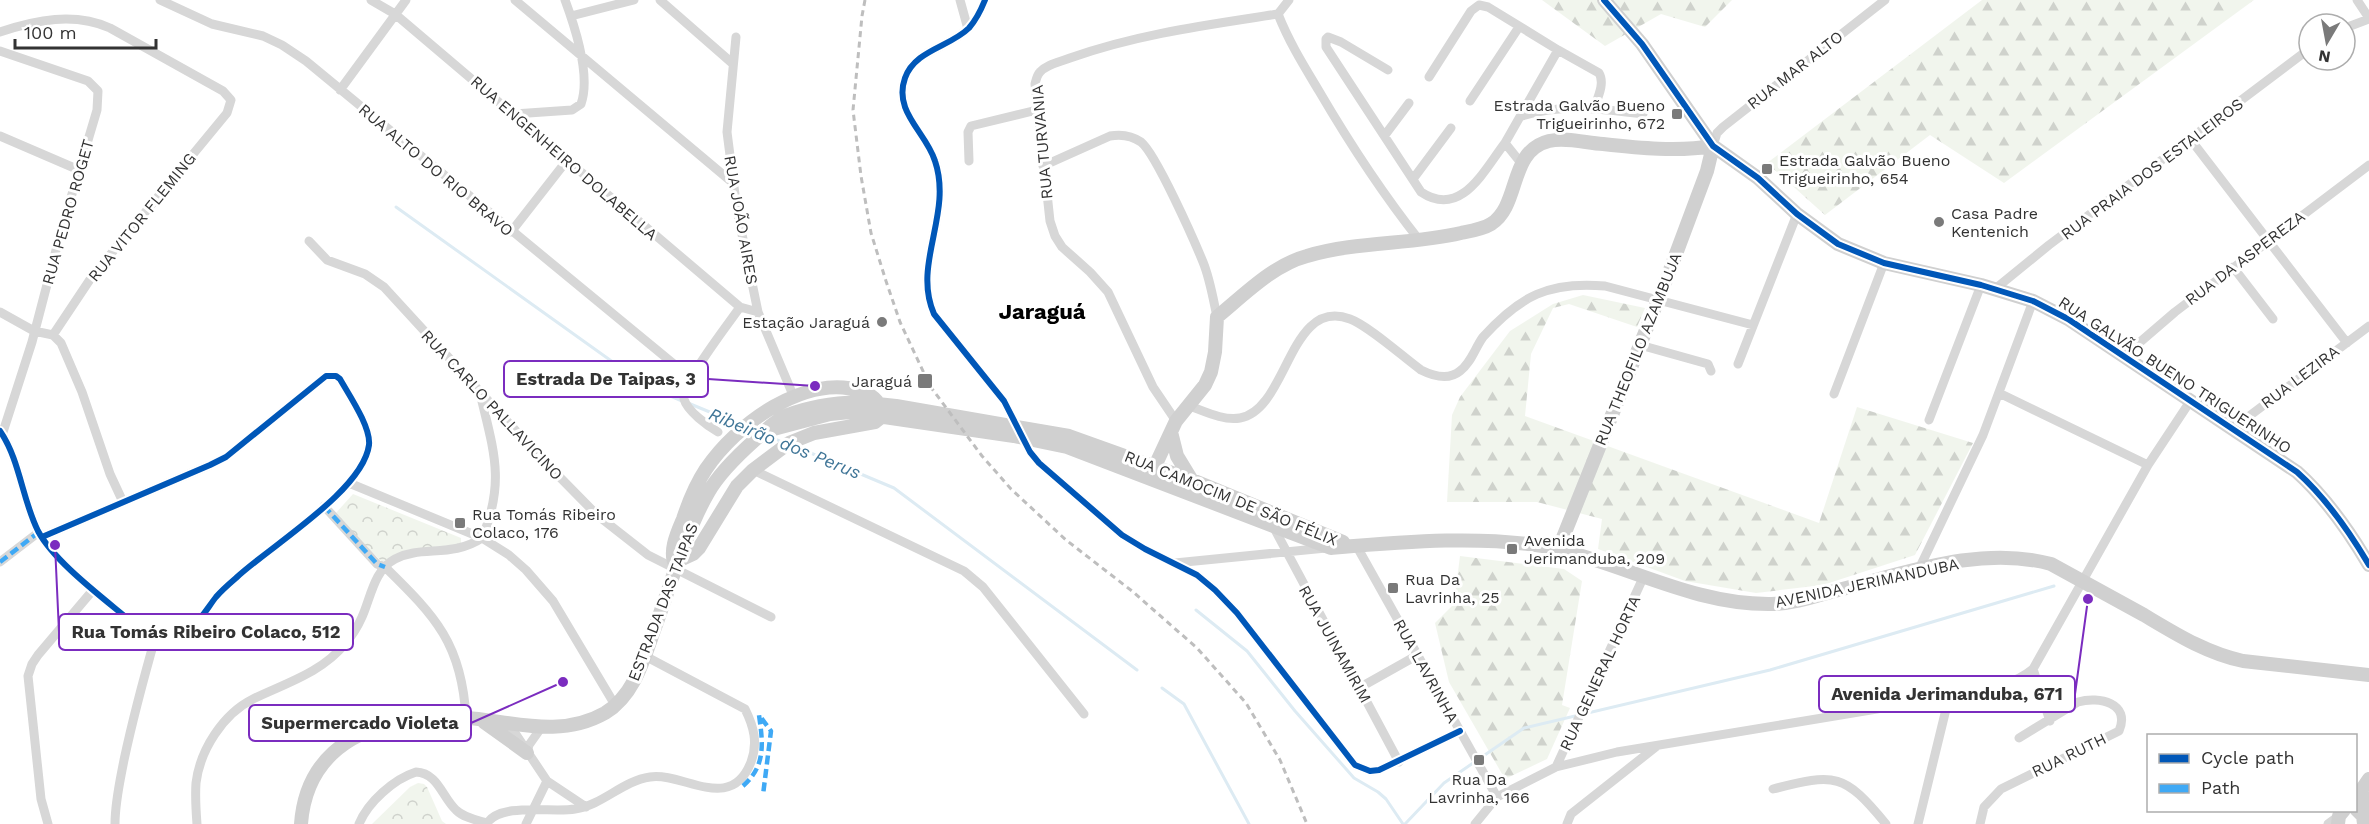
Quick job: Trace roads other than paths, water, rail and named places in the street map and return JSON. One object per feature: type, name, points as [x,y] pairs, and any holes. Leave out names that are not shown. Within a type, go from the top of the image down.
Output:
[{"type":"main road","name":"RUA GALVÃO BUENO TRIGUERINHO","points":[[1604,0],[1642,44],[1713,146],[1758,178],[1797,214],[1838,244],[1884,263],[1995,289],[2033,301],[2068,319],[2125,355],[2232,429],[2278,457],[2314,488],[2332,510],[2369,565]]},
{"type":"main road","points":[[1155,466],[1187,405],[1206,385],[1215,352],[1217,316],[1276,270],[1306,256],[1347,248],[1420,241],[1477,230],[1492,223],[1501,213],[1514,187],[1521,163],[1535,148],[1545,142],[1558,140],[1620,146],[1695,149],[1713,146]]},
{"type":"main road","name":"RUA THEOFILO AZAMBUJA","points":[[1558,550],[1659,299],[1707,171],[1713,146]]},
{"type":"main road","points":[[826,387],[853,389],[872,395],[877,400],[881,411],[880,418],[875,423],[814,433],[789,443],[753,470],[728,498],[699,548],[679,565],[672,556],[688,505],[707,468],[727,443],[746,427],[794,395],[826,387]]},
{"type":"main road","name":"ESTRADA DAS TAIPAS","points":[[301,824],[305,797],[312,778],[322,763],[353,738],[384,726],[453,717],[541,728],[583,722],[605,713],[615,705],[629,689],[645,656],[709,492],[745,449],[777,421],[835,403],[859,402],[1054,432],[1105,455]]},
{"type":"main road","points":[[1174,426],[1177,456],[1192,480]]},
{"type":"main road","name":"RUA CAMOCIM DE SÃO FÉLIX","points":[[1105,455],[1155,466],[1352,545]]},
{"type":"main road","name":"RUA CAMOCIM DE SÃO FÉLIX","points":[[1105,455],[1331,548],[1352,545]]},
{"type":"main road","name":"AVENIDA JERIMANDUBA","points":[[1352,545],[1500,542],[1558,550],[1702,595],[1742,603],[1773,604],[1801,600],[1919,569],[2012,556],[2051,564],[2166,630],[2223,657],[2369,675]]},
{"type":"main road","points":[[482,721],[527,753]]},
{"type":"main road","points":[[2357,795],[2369,779]]},
{"type":"main road","points":[[2361,816],[2369,799]]},
{"type":"street","name":"RUA ALTO DO RIO BRAVO","points":[[160,0],[212,24],[246,31],[282,45],[675,365],[692,375]]},
{"type":"street","name":"RUA ENGENHEIRO DOLABELLA","points":[[371,0],[395,14],[740,307],[758,312]]},
{"type":"street","points":[[340,90],[406,0]]},
{"type":"street","points":[[515,0],[733,183]]},
{"type":"street","points":[[514,114],[577,108],[582,100],[582,57],[565,0]]},
{"type":"street","points":[[571,16],[634,0]]},
{"type":"street","points":[[660,0],[732,63]]},
{"type":"street","points":[[960,0],[968,29]]},
{"type":"street","points":[[985,0],[968,29],[917,61],[905,80],[903,92],[906,110],[934,159],[940,195],[938,219],[926,272],[928,301],[942,326],[1004,401],[1030,452],[1039,463],[1122,535],[1197,575],[1238,613],[1355,765],[1370,771],[1399,762],[1460,732]]},
{"type":"street","points":[[1289,0],[1278,14],[1286,35],[1352,148],[1385,197],[1420,241]]},
{"type":"street","name":"RUA MAR ALTO","points":[[1713,146],[1723,127],[1885,0]]},
{"type":"street","points":[[2357,0],[2369,18]]},
{"type":"street","points":[[1429,76],[1475,7],[1479,5],[1488,7],[1599,73],[1602,82],[1594,108]]},
{"type":"street","name":"RUA TURVANIA","points":[[1174,426],[1108,292],[1062,247],[1055,236],[1050,221],[1043,166],[1035,84],[1037,76],[1050,66],[1095,50],[1157,33],[1278,14]]},
{"type":"street","name":"RUA VITOR FLEMING","points":[[0,32],[27,24],[59,19],[76,19],[95,23],[110,28],[223,91],[231,100],[227,113],[91,278],[53,335]]},
{"type":"street","points":[[1470,101],[1520,27]]},
{"type":"street","name":"RUA JOÃO AIRES","points":[[736,37],[727,132],[733,183],[758,312],[794,395]]},
{"type":"street","points":[[1388,70],[1341,42],[1328,37],[1326,39],[1326,47],[1421,192],[1431,198],[1441,200],[1461,195],[1469,190],[1505,143],[1558,50]]},
{"type":"street","name":"RUA PEDRO ROGET","points":[[0,51],[51,67],[94,85],[98,94],[97,110],[34,332],[1,433]]},
{"type":"street","name":"RUA PRAIA DOS ESTALEIROS","points":[[1995,289],[2049,245],[2297,58]]},
{"type":"street","points":[[1385,135],[1409,103]]},
{"type":"street","points":[[1522,116],[1545,109],[1594,108],[1643,114]]},
{"type":"street","points":[[969,161],[968,132],[971,126],[1037,110]]},
{"type":"street","points":[[1413,179],[1451,128]]},
{"type":"street","points":[[1043,166],[1110,136],[1122,134],[1143,143],[1174,200],[1203,262],[1217,316]]},
{"type":"street","points":[[0,136],[79,170]]},
{"type":"street","points":[[2191,140],[2347,343]]},
{"type":"street","points":[[1505,143],[1521,163]]},
{"type":"street","points":[[511,232],[568,159]]},
{"type":"street","name":"RUA DA ASPEREZA","points":[[2125,355],[2175,312],[2369,165]]},
{"type":"street","points":[[1738,364],[1797,214]]},
{"type":"street","name":"RUA CARLO PALLAVICINO","points":[[309,241],[327,260],[365,274],[384,287],[543,461],[597,515],[636,547],[679,565],[771,617]]},
{"type":"street","points":[[1834,394],[1884,263]]},
{"type":"street","points":[[2233,267],[2273,319]]},
{"type":"street","points":[[1187,405],[1224,417],[1251,415],[1267,400],[1308,330],[1318,321],[1328,317],[1338,316],[1356,322],[1421,370],[1444,377],[1462,371],[1482,339],[1507,314],[1540,291],[1582,284],[1605,286],[1753,325]]},
{"type":"street","points":[[1929,420],[1981,285]]},
{"type":"street","points":[[1919,569],[1983,435],[2033,301]]},
{"type":"street","points":[[718,432],[706,426],[684,399],[692,375],[740,307]]},
{"type":"street","points":[[0,312],[34,332],[53,335],[61,343],[110,474],[123,502]]},
{"type":"street","name":"RUA LEZIRA","points":[[2232,429],[2369,326]]},
{"type":"street","points":[[1640,345],[1708,364],[1711,371]]},
{"type":"street","points":[[0,562],[40,535],[226,457],[320,380],[331,375],[340,379],[366,426],[369,437],[366,457],[349,483],[238,576],[218,595],[192,626],[179,633],[156,635],[134,624],[93,590],[61,560],[40,535],[1,433]]},
{"type":"street","points":[[198,824],[196,785],[199,768],[204,755],[224,723],[235,711],[250,700],[307,675],[334,655],[355,630],[378,577],[395,559],[463,548],[482,538],[494,497],[496,468],[480,392]]},
{"type":"street","points":[[1999,393],[2148,465]]},
{"type":"street","points":[[1475,824],[1497,797],[1556,767],[1617,752],[1949,697],[2012,683],[2022,678],[2033,669],[2148,465],[2191,400]]},
{"type":"street","points":[[753,470],[964,571],[983,587],[1084,714]]},
{"type":"street","points":[[349,483],[482,538],[509,555],[543,588],[615,705]]},
{"type":"street","points":[[324,506],[377,564],[385,567],[434,617],[443,631],[459,669],[465,690],[466,718]]},
{"type":"street","name":"RUA JUINAMIRIM","points":[[1273,526],[1399,762]]},
{"type":"street","name":"RUA LAVRINHA","points":[[1352,545],[1497,797]]},
{"type":"street","points":[[1175,563],[1331,548]]},
{"type":"street","name":"RUA GENERAL HORTA","points":[[1556,767],[1643,578]]},
{"type":"street","points":[[48,824],[41,799],[28,676],[38,655],[93,590]]},
{"type":"street","points":[[115,824],[127,747],[139,693],[156,635]]},
{"type":"street","points":[[359,824],[362,816],[375,800],[398,782],[416,772],[428,774],[434,779],[457,811],[489,824],[498,814],[533,810],[561,811],[585,807],[606,798],[628,784],[651,777],[672,778],[694,786],[712,789],[737,781],[748,769],[756,745],[745,709],[645,656]]},
{"type":"street","points":[[1359,688],[1416,656]]},
{"type":"street","points":[[2033,669],[2050,721]]},
{"type":"street","points":[[1918,824],[1949,697]]},
{"type":"street","name":"RUA RUTH","points":[[1980,824],[1984,807],[2001,789],[2107,738],[2119,731],[2123,722],[2121,713],[2116,707],[2106,702],[2088,700],[2078,702],[2019,738]]},
{"type":"street","points":[[509,724],[548,781],[585,807]]},
{"type":"street","points":[[527,753],[529,745],[541,728]]},
{"type":"street","points":[[1567,824],[1571,814],[1657,745]]},
{"type":"street","points":[[1773,789],[1814,779],[1838,780],[1850,787],[1869,804],[1886,824]]},
{"type":"street","points":[[526,824],[548,781]]},
{"type":"waterway","name":"Ribeirão dos Perus","points":[[396,207],[645,385],[682,401]]},
{"type":"waterway","name":"Ribeirão dos Perus","points":[[688,403],[741,425]]},
{"type":"waterway","name":"Ribeirão dos Perus","points":[[769,436],[782,442]]},
{"type":"waterway","name":"Ribeirão dos Perus","points":[[794,446],[894,488],[1137,670]]},
{"type":"waterway","points":[[1405,824],[1444,783],[1524,728],[1770,670],[2054,586]]},
{"type":"waterway","points":[[1196,610],[1247,651],[1295,711],[1354,778],[1386,799],[1403,824]]},
{"type":"waterway","name":"Ribeirão dos Perus","points":[[1162,688],[1184,704],[1249,824]]},
{"type":"railway","points":[[865,0],[853,110],[861,176],[871,233],[886,281],[900,322],[930,386],[982,456],[1011,489],[1066,540],[1132,591],[1197,648],[1246,703],[1280,760],[1307,824]]},
{"type":"place","name":"Estrada Galvão Bueno Trigueirinho, 672","points":[[1677,114]]},
{"type":"place","name":"Estrada Galvão Bueno Trigueirinho, 654","points":[[1767,169]]},
{"type":"place","name":"Casa Padre Kentenich","points":[[1939,222]]},
{"type":"place","name":"Estação Jaraguá","points":[[882,322]]},
{"type":"place","name":"Jaraguá","points":[[925,381]]},
{"type":"place","name":"Estrada De Taipas, 3","points":[[815,386]]},
{"type":"place","name":"Rua Tomás Ribeiro Colaco, 176","points":[[460,523]]},
{"type":"place","name":"Rua Tomás Ribeiro Colaco, 512","points":[[55,545]]},
{"type":"place","name":"Avenida Jerimanduba, 209","points":[[1512,549]]},
{"type":"place","name":"Rua Da Lavrinha, 25","points":[[1393,588]]},
{"type":"place","name":"Avenida Jerimanduba, 671","points":[[2088,599]]},
{"type":"place","name":"Supermercado Violeta","points":[[563,682]]},
{"type":"place","name":"Rua Da Lavrinha, 166","points":[[1479,760]]},
{"type":"district","name":"Jaraguá","points":[[1042,311]]}]
